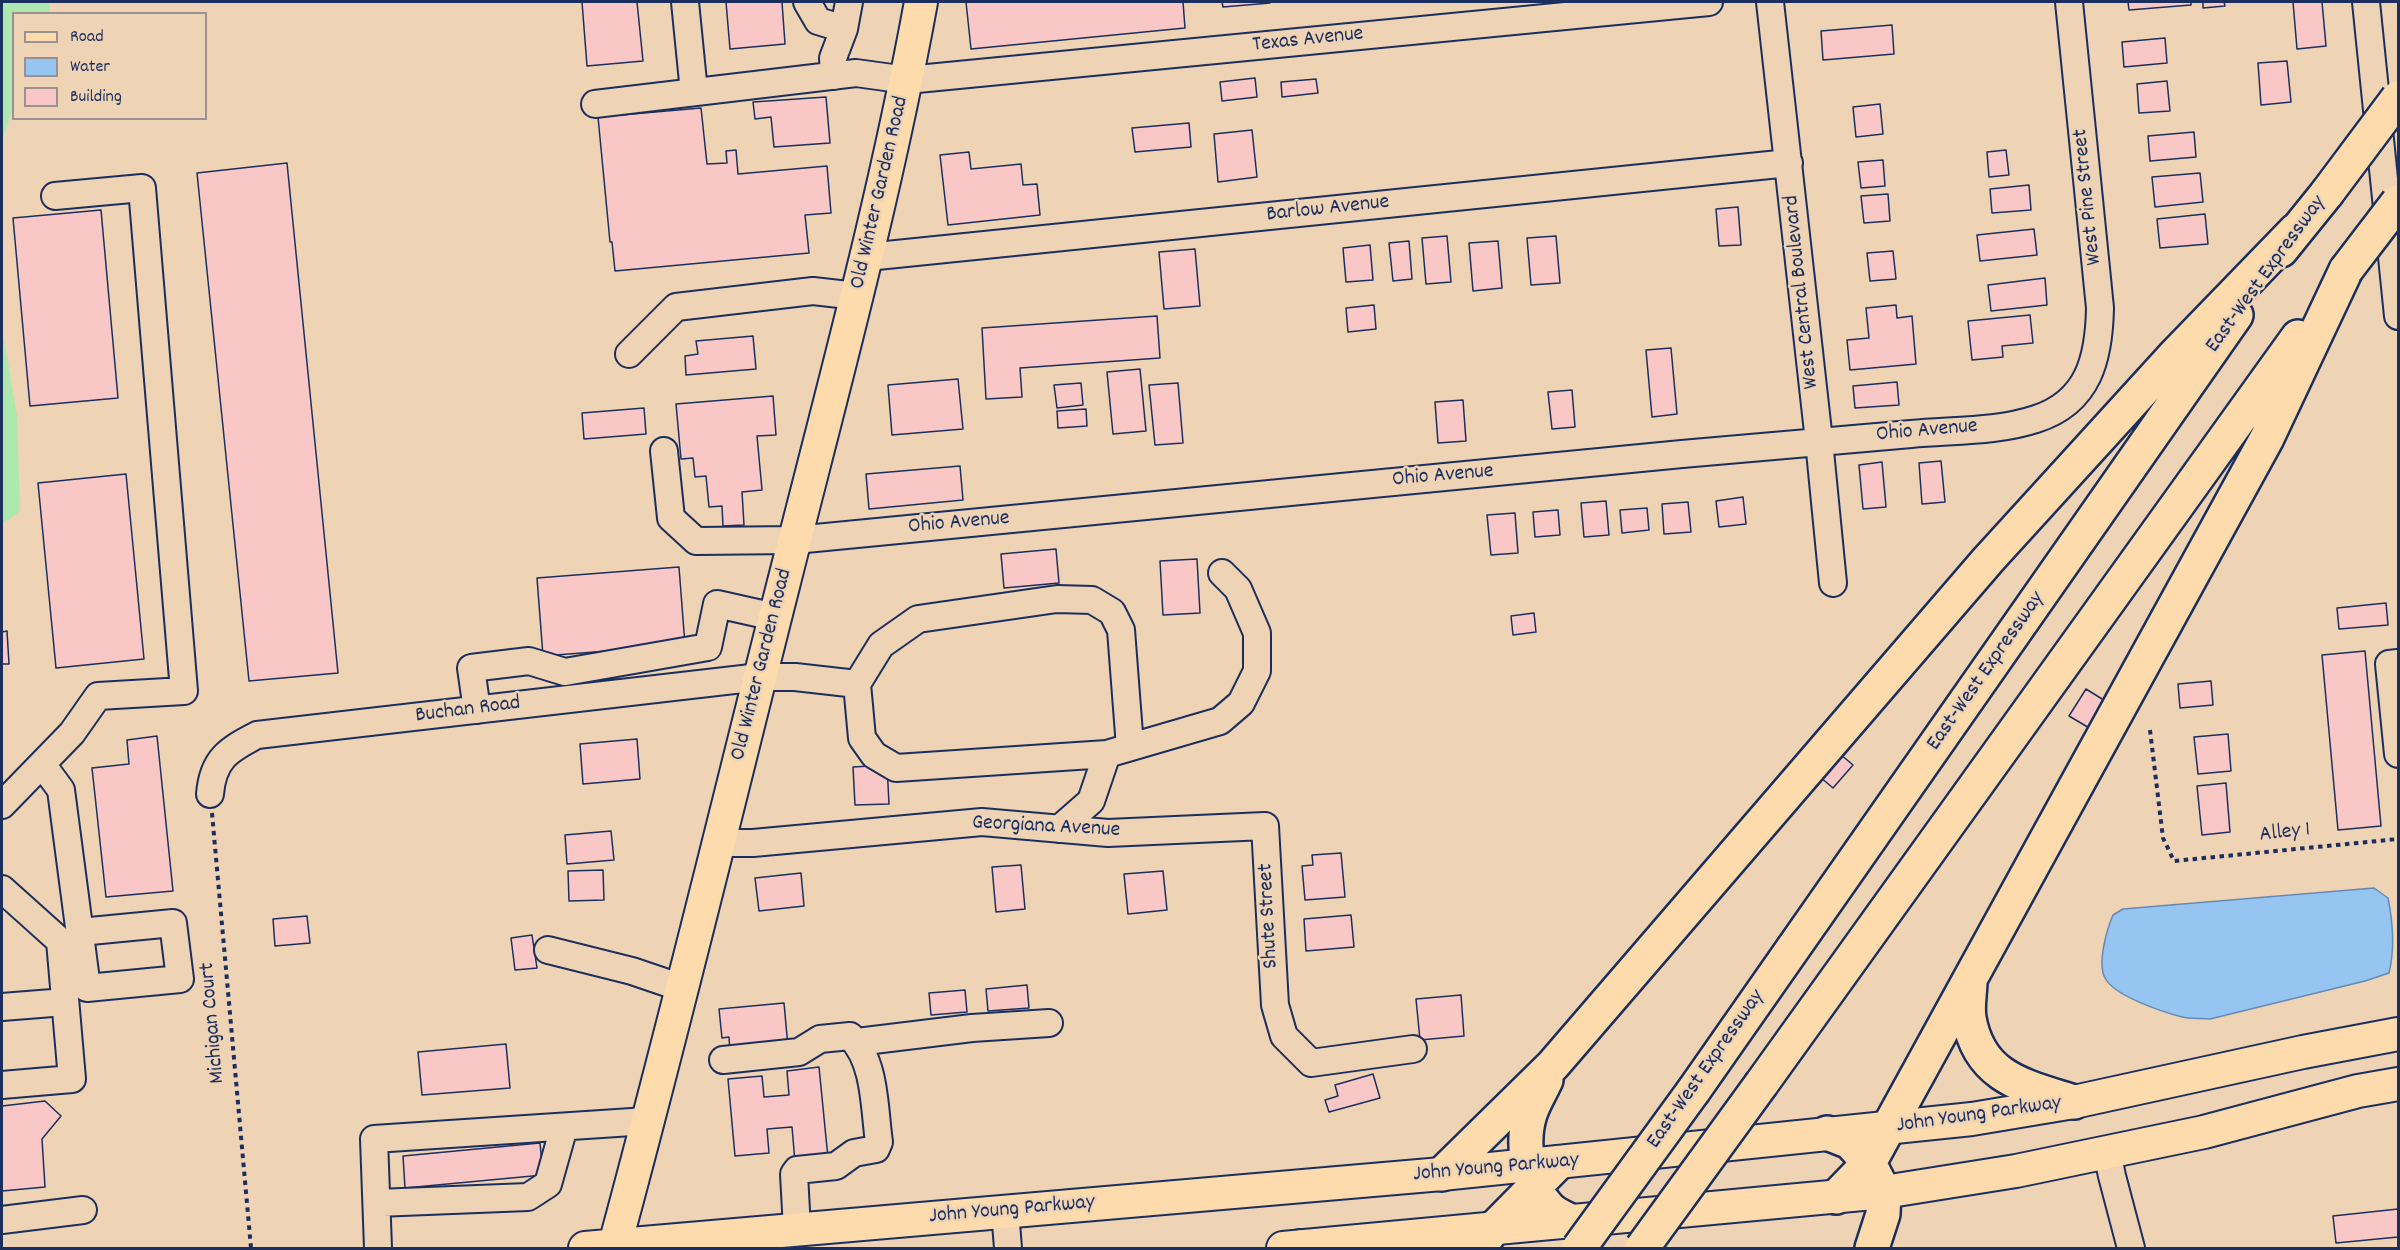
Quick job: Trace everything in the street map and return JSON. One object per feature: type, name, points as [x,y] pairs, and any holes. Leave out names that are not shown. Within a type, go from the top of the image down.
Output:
[{"type":"highway","name":"East-West Expressway","points":[[1576,1235],[1694,1090],[2295,231],[2327,193],[2398,98]]},
{"type":"highway","points":[[1642,1248],[2346,270],[2398,202]]},
{"type":"highway","points":[[1443,1174],[1553,1065],[1988,560],[2173,357],[2295,231]]},
{"type":"highway","points":[[1836,1197],[1869,1162],[2266,438],[2346,270]]},
{"type":"highway","points":[[1971,976],[1968,1016],[1976,1045],[1994,1070],[2013,1082],[2074,1102]]},
{"type":"highway","points":[[1553,1065],[1530,1114],[1527,1136],[1549,1208],[1576,1235]]},
{"type":"highway","points":[[1827,1133],[1850,1142],[1869,1162],[1884,1192],[1883,1214],[1872,1248]]},
{"type":"highway","points":[[1486,1239],[1540,1173]]},
{"type":"main road","name":"Old Winter Garden Road","points":[[604,1248],[647,1121],[719,843],[867,257],[907,80],[921,2]]},
{"type":"main road","name":"John Young Parkway","points":[[604,1248],[797,1229],[1443,1174],[1540,1173],[1827,1133],[1972,1119],[2074,1102],[2303,1052],[2398,1034]]},
{"type":"main road","points":[[1296,1248],[1576,1235],[1884,1192],[2016,1170],[2204,1132],[2358,1090],[2398,1084]]},
{"type":"street","points":[[685,2],[694,92]]},
{"type":"street","points":[[807,2],[818,21],[844,29]]},
{"type":"street","points":[[834,76],[833,58],[844,29],[849,2]]},
{"type":"street","name":"Texas Avenue","points":[[595,104],[834,76],[856,74],[907,80],[1709,2]]},
{"type":"street","name":"West Central Boulevard","points":[[1770,2],[1833,583]]},
{"type":"street","name":"West Pine Street","points":[[2069,2],[2100,308],[2099,336],[2094,364],[2081,388]]},
{"type":"street","points":[[2366,2],[2398,316]]},
{"type":"street","name":"Barlow Avenue","points":[[867,257],[1789,164]]},
{"type":"street","points":[[2,805],[72,733],[98,696],[184,691],[142,188],[55,196]]},
{"type":"street","points":[[629,354],[676,306],[813,291],[857,296]]},
{"type":"street","name":"Ohio Avenue","points":[[664,451],[671,518],[696,541],[795,540],[1819,441],[2005,426],[2037,419],[2062,406],[2081,388]]},
{"type":"street","points":[[1059,829],[1091,801],[1119,751],[1121,630],[1112,612],[1092,600],[1057,599],[918,619],[881,645],[857,684],[862,738],[874,755],[896,768],[1119,751],[1220,721],[1241,703],[1257,671],[1257,633],[1238,589],[1222,573]]},
{"type":"street","points":[[477,710],[471,668],[529,661],[565,672],[708,647],[717,604],[775,617]]},
{"type":"street","points":[[630,661],[637,691]]},
{"type":"street","points":[[2398,663],[2389,664],[2398,754]]},
{"type":"street","name":"Buchan Road","points":[[210,794],[212,776],[229,750],[257,735],[760,677],[795,677],[857,684]]},
{"type":"street","points":[[42,764],[62,790],[80,932]]},
{"type":"street","name":"Georgiana Avenue","points":[[719,843],[753,843],[982,822],[1108,833],[1265,826]]},
{"type":"street","name":"Shute Street","points":[[1265,826],[1275,1005],[1284,1036],[1311,1063],[1413,1049]]},
{"type":"street","points":[[2,889],[60,941],[72,1078],[2,1085]]},
{"type":"street","points":[[548,950],[632,971],[682,988]]},
{"type":"street","points":[[2,1007],[65,1002]]},
{"type":"street","points":[[857,1042],[972,1028],[1049,1023]]},
{"type":"street","points":[[723,1060],[799,1052],[820,1039],[850,1036],[857,1042],[866,1062],[879,1142],[876,1149],[854,1153],[836,1166],[797,1170],[794,1174],[797,1229]]},
{"type":"street","points":[[378,1248],[374,1139],[647,1121]]},
{"type":"street","points":[[377,1203],[528,1197],[548,1184],[564,1126]]},
{"type":"street","points":[[2108,1152],[2131,1248]]},
{"type":"street","points":[[2,1220],[83,1210]]},
{"type":"street","points":[[1005,1211],[1008,1248]]},
{"type":"path","name":"Alley 1","points":[[2150,730],[2163,838],[2174,861],[2398,839]]},
{"type":"path","name":"Michigan Court","points":[[210,794],[251,1248]]},
{"type":"green space","points":[[2,2],[49,2],[50,12],[12,12],[12,111],[2,141]]},
{"type":"green space","points":[[2,328],[17,416],[20,511],[2,524]]},
{"type":"water","points":[[2374,888],[2388,898],[2393,945],[2389,973],[2365,981],[2210,1019],[2182,1017],[2128,997],[2110,985],[2103,972],[2102,955],[2108,929],[2113,915],[2123,909]]},
{"type":"building","points":[[582,2],[637,2],[643,61],[587,66]]},
{"type":"building","points":[[726,2],[782,2],[785,44],[730,49]]},
{"type":"building","points":[[966,2],[1183,2],[1185,28],[971,49]]},
{"type":"building","points":[[1222,2],[1269,2],[1270,3],[1223,7]]},
{"type":"building","points":[[2128,2],[2191,2],[2191,5],[2129,10]]},
{"type":"building","points":[[2203,2],[2224,2],[2225,6],[2203,8]]},
{"type":"building","points":[[2293,2],[2322,2],[2326,46],[2297,49]]},
{"type":"building","points":[[1892,25],[1894,54],[1823,60],[1821,31]]},
{"type":"building","points":[[2165,38],[2167,63],[2124,67],[2122,42]]},
{"type":"building","points":[[2287,61],[2291,102],[2261,105],[2258,63]]},
{"type":"building","points":[[1255,78],[1257,97],[1222,101],[1220,82]]},
{"type":"building","points":[[1316,79],[1318,93],[1282,97],[1281,82]]},
{"type":"building","points":[[2167,81],[2170,111],[2139,113],[2137,84]]},
{"type":"building","points":[[826,97],[830,143],[774,147],[771,117],[755,119],[753,102]]},
{"type":"building","points":[[1880,104],[1883,134],[1856,137],[1853,107]]},
{"type":"building","points":[[701,108],[707,164],[727,163],[726,151],[736,150],[738,174],[827,166],[831,213],[805,215],[809,253],[615,271],[598,117]]},
{"type":"building","points":[[1189,123],[1191,147],[1135,152],[1132,128]]},
{"type":"building","points":[[1252,130],[1257,177],[1218,182],[1214,134]]},
{"type":"building","points":[[2194,132],[2196,157],[2150,161],[2148,136]]},
{"type":"building","points":[[2006,150],[2009,175],[1989,177],[1987,152]]},
{"type":"building","points":[[969,152],[971,169],[1021,164],[1023,185],[1037,184],[1040,215],[948,225],[940,155]]},
{"type":"building","points":[[1883,160],[1885,186],[1861,188],[1858,162]]},
{"type":"building","points":[[287,163],[338,673],[249,681],[197,173]]},
{"type":"building","points":[[2200,173],[2203,202],[2155,207],[2152,177]]},
{"type":"building","points":[[2029,185],[2031,210],[1992,213],[1990,189]]},
{"type":"building","points":[[1888,194],[1890,221],[1864,223],[1861,196]]},
{"type":"building","points":[[1738,207],[1741,245],[1719,246],[1716,209]]},
{"type":"building","points":[[101,210],[118,398],[30,406],[13,218]]},
{"type":"building","points":[[2205,214],[2208,244],[2160,248],[2157,219]]},
{"type":"building","points":[[2034,229],[2037,255],[1980,261],[1977,235]]},
{"type":"building","points":[[1447,236],[1451,282],[1426,284],[1422,238]]},
{"type":"building","points":[[1556,236],[1560,283],[1531,285],[1527,238]]},
{"type":"building","points":[[1409,241],[1412,279],[1393,281],[1389,243]]},
{"type":"building","points":[[1498,241],[1502,288],[1473,291],[1469,243]]},
{"type":"building","points":[[1370,245],[1373,280],[1346,282],[1343,248]]},
{"type":"building","points":[[1195,249],[1200,306],[1164,309],[1159,252]]},
{"type":"building","points":[[1893,251],[1896,279],[1870,281],[1867,253]]},
{"type":"building","points":[[2045,278],[2047,305],[1991,311],[1988,285]]},
{"type":"building","points":[[1374,305],[1376,329],[1348,332],[1346,308]]},
{"type":"building","points":[[1896,305],[1897,318],[1912,316],[1916,364],[1850,370],[1847,340],[1869,338],[1866,308]]},
{"type":"building","points":[[2030,315],[2033,343],[2002,346],[2003,357],[1972,360],[1968,321]]},
{"type":"building","points":[[1157,316],[1160,358],[1020,368],[1022,397],[986,399],[982,328]]},
{"type":"building","points":[[753,336],[756,369],[686,375],[685,356],[698,354],[696,341]]},
{"type":"building","points":[[1671,348],[1677,414],[1652,417],[1646,350]]},
{"type":"building","points":[[1140,369],[1146,431],[1113,434],[1107,372]]},
{"type":"building","points":[[958,379],[963,429],[892,435],[888,385]]},
{"type":"building","points":[[1897,382],[1899,405],[1855,408],[1853,386]]},
{"type":"building","points":[[1081,383],[1083,405],[1057,408],[1054,385]]},
{"type":"building","points":[[1178,383],[1183,443],[1155,445],[1149,385]]},
{"type":"building","points":[[1572,390],[1575,427],[1552,429],[1548,392]]},
{"type":"building","points":[[773,396],[776,435],[757,436],[762,490],[742,492],[744,525],[723,526],[722,506],[709,507],[706,476],[695,477],[693,458],[681,459],[676,404]]},
{"type":"building","points":[[1463,400],[1466,441],[1438,443],[1435,402]]},
{"type":"building","points":[[644,408],[646,434],[584,439],[582,413]]},
{"type":"building","points":[[1086,409],[1087,426],[1058,428],[1057,411]]},
{"type":"building","points":[[1941,461],[1945,502],[1922,504],[1919,463]]},
{"type":"building","points":[[1882,462],[1886,507],[1863,509],[1859,465]]},
{"type":"building","points":[[960,466],[963,500],[869,509],[866,474]]},
{"type":"building","points":[[126,474],[144,659],[56,668],[38,483]]},
{"type":"building","points":[[1743,497],[1746,524],[1719,527],[1716,501]]},
{"type":"building","points":[[1606,501],[1609,535],[1584,537],[1581,503]]},
{"type":"building","points":[[1688,502],[1691,532],[1664,534],[1662,504]]},
{"type":"building","points":[[1647,508],[1649,530],[1622,533],[1620,510]]},
{"type":"building","points":[[1558,510],[1560,535],[1535,537],[1533,512]]},
{"type":"building","points":[[1515,513],[1518,553],[1491,555],[1487,515]]},
{"type":"building","points":[[1056,549],[1059,583],[1004,588],[1001,554]]},
{"type":"building","points":[[1197,559],[1200,613],[1163,615],[1160,561]]},
{"type":"building","points":[[679,567],[685,645],[543,656],[537,578]]},
{"type":"building","points":[[2386,603],[2388,625],[2339,629],[2337,608]]},
{"type":"building","points":[[1534,613],[1536,632],[1513,635],[1511,616]]},
{"type":"building","points":[[7,631],[9,664],[2,664],[2,632]]},
{"type":"building","points":[[2365,651],[2381,826],[2338,830],[2322,655]]},
{"type":"building","points":[[2211,681],[2213,705],[2180,708],[2178,684]]},
{"type":"building","points":[[2086,689],[2107,702],[2091,729],[2069,716]]},
{"type":"building","points":[[2228,734],[2231,771],[2198,774],[2194,737]]},
{"type":"building","points":[[157,736],[173,891],[106,897],[92,768],[129,764],[127,740]]},
{"type":"building","points":[[637,739],[640,779],[583,784],[580,744]]},
{"type":"building","points":[[1833,748],[1853,765],[1833,788],[1813,771]]},
{"type":"building","points":[[887,765],[889,804],[855,805],[853,767]]},
{"type":"building","points":[[2226,783],[2230,832],[2202,835],[2197,786]]},
{"type":"building","points":[[611,831],[614,860],[567,864],[565,835]]},
{"type":"building","points":[[1341,853],[1345,897],[1305,900],[1302,866],[1313,865],[1312,855]]},
{"type":"building","points":[[1021,865],[1025,909],[996,912],[992,867]]},
{"type":"building","points":[[603,870],[604,900],[569,901],[568,871]]},
{"type":"building","points":[[1163,871],[1167,910],[1128,914],[1124,874]]},
{"type":"building","points":[[801,873],[804,906],[759,911],[755,878]]},
{"type":"building","points":[[1351,915],[1354,947],[1306,951],[1304,919]]},
{"type":"building","points":[[307,916],[310,943],[275,946],[273,919]]},
{"type":"building","points":[[532,935],[537,968],[515,970],[511,938]]},
{"type":"building","points":[[1027,985],[1029,1008],[988,1011],[986,989]]},
{"type":"building","points":[[965,990],[967,1012],[931,1015],[929,993]]},
{"type":"building","points":[[1461,995],[1464,1036],[1420,1040],[1416,999]]},
{"type":"building","points":[[784,1003],[788,1047],[730,1052],[729,1037],[722,1038],[719,1009]]},
{"type":"building","points":[[506,1044],[510,1088],[422,1095],[418,1052]]},
{"type":"building","points":[[819,1067],[828,1158],[795,1162],[792,1127],[767,1129],[769,1153],[735,1156],[728,1079],[762,1076],[764,1097],[789,1095],[787,1071]]},
{"type":"building","points":[[1373,1074],[1380,1098],[1329,1112],[1325,1100],[1338,1096],[1335,1085]]},
{"type":"building","points":[[45,1101],[61,1116],[42,1139],[45,1187],[2,1191],[2,1106]]},
{"type":"building","points":[[540,1143],[543,1175],[405,1188],[403,1156]]},
{"type":"building","points":[[2398,1209],[2398,1237],[2336,1243],[2333,1216]]}]
